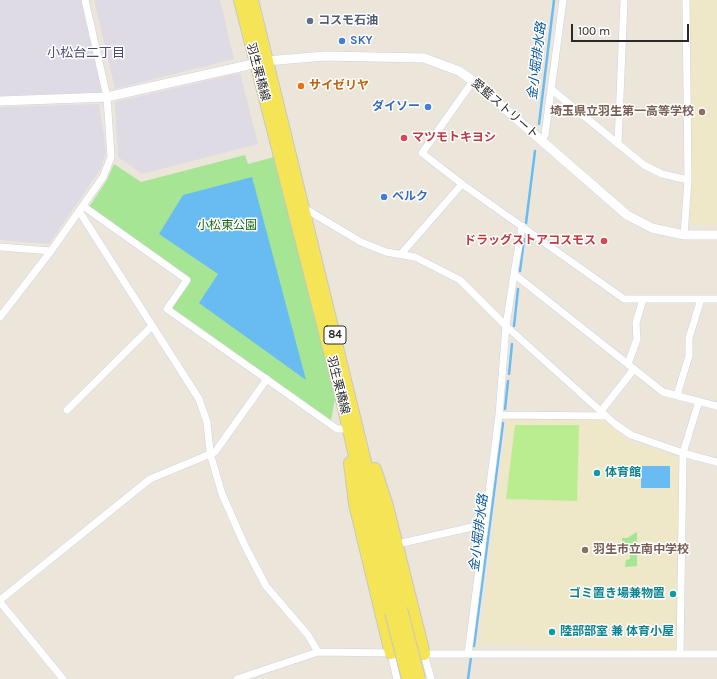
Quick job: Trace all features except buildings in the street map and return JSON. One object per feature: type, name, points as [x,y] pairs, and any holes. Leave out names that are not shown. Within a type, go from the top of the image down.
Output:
[{"type":"main road","name":"羽生栗橋線","points":[[240,0],[261,63],[304,208],[344,389],[396,610],[408,679]]},
{"type":"main road","name":"羽生栗橋線","points":[[252,0],[261,63],[344,389]]},
{"type":"main road","points":[[344,389],[345,429],[355,504],[391,653]]},
{"type":"main road","points":[[344,389],[387,506],[424,654]]},
{"type":"main road","name":"羽生栗橋線","points":[[396,610],[419,679]]},
{"type":"street","points":[[0,317],[51,252],[104,177],[111,157],[107,97],[85,0]]},
{"type":"street","points":[[542,140],[545,135],[562,0]]},
{"type":"street","points":[[618,144],[624,0]]},
{"type":"street","points":[[684,235],[688,180],[686,0]]},
{"type":"street","name":"愛藍ストリート","points":[[0,101],[107,97],[261,63],[325,56],[424,58],[458,71],[473,81],[627,215],[652,228],[684,235],[717,235]]},
{"type":"street","points":[[473,81],[422,153],[462,184],[624,299],[717,299]]},
{"type":"street","points":[[551,89],[648,167],[662,174],[688,180]]},
{"type":"street","points":[[401,254],[462,184]]},
{"type":"street","points":[[81,208],[152,326],[199,399],[207,422],[210,453],[222,494],[252,560],[266,586],[308,635],[318,652]]},
{"type":"street","points":[[81,208],[187,280],[167,309],[337,429],[345,429]]},
{"type":"street","points":[[304,208],[361,242],[386,252],[415,257],[460,280],[506,326],[631,435],[683,453],[717,462]]},
{"type":"street","points":[[468,654],[499,415],[506,326],[522,226]]},
{"type":"street","points":[[0,247],[51,252]]},
{"type":"street","points":[[514,274],[663,392],[717,406]]},
{"type":"street","points":[[628,364],[637,339],[636,323],[643,299]]},
{"type":"street","points":[[677,395],[689,356],[689,338],[700,299]]},
{"type":"street","points":[[67,410],[152,326]]},
{"type":"street","points":[[604,413],[634,369]]},
{"type":"street","points":[[63,679],[0,601],[150,478],[215,452],[267,379]]},
{"type":"street","points":[[680,654],[683,453],[699,401]]},
{"type":"street","points":[[499,415],[604,413]]},
{"type":"street","points":[[402,543],[485,524]]},
{"type":"street","points":[[237,679],[318,652],[424,654],[717,654]]},
{"type":"street","points":[[391,653],[398,679]]},
{"type":"street","points":[[424,654],[431,679]]},
{"type":"shaded area","points":[[0,0],[81,0],[102,93],[0,96]]},
{"type":"shaded area","points":[[94,0],[220,0],[234,59],[115,89]]},
{"type":"shaded area","name":"埼玉県立羽生第一高等学校","points":[[688,0],[717,0],[717,225],[684,224]]},
{"type":"shaded area","points":[[240,73],[258,144],[142,174],[118,157],[115,102]]},
{"type":"shaded area","points":[[99,104],[106,150],[102,167],[49,244],[0,240],[0,107]]},
{"type":"shaded area","name":"羽生市立南中学校","points":[[597,415],[630,442],[680,457],[677,651],[480,643],[507,417]]},
{"type":"green space","name":"小松東公園","points":[[245,155],[248,164],[274,157],[335,398],[331,421],[172,308],[191,280],[89,207],[107,180],[114,164],[141,182]]},
{"type":"green space","points":[[515,425],[579,425],[577,501],[506,499]]},
{"type":"green space","points":[[637,532],[637,566],[625,567],[626,560],[630,559],[630,551],[622,550],[622,538],[627,538]]},
{"type":"water","points":[[252,177],[306,380],[199,303],[218,274],[159,234],[183,195]]},
{"type":"water","points":[[641,466],[670,466],[670,488],[641,488]]},
{"type":"waterway","name":"金小堀排水路","points":[[539,124],[554,0]]},
{"type":"waterway","name":"金小堀排水路","points":[[526,223],[535,151]]},
{"type":"waterway","name":"金小堀排水路","points":[[520,271],[524,239]]},
{"type":"waterway","name":"金小堀排水路","points":[[514,326],[518,289]]},
{"type":"waterway","name":"金小堀排水路","points":[[509,374],[512,344]]},
{"type":"waterway","name":"金小堀排水路","points":[[505,409],[508,381]]},
{"type":"waterway","name":"金小堀排水路","points":[[474,646],[503,423]]},
{"type":"waterway","name":"金小堀排水路","points":[[468,679],[471,657]]},
{"type":"place","name":"コスモ石油","points":[[310,21]]},
{"type":"place","name":"SKY","points":[[342,41]]},
{"type":"place","name":"サイゼリヤ","points":[[301,86]]},
{"type":"place","name":"ダイソー","points":[[428,107]]},
{"type":"place","name":"埼玉県立羽生第一高等学校","points":[[702,112]]},
{"type":"place","name":"マツモトキヨシ","points":[[404,138]]},
{"type":"place","name":"ベルク","points":[[384,197]]},
{"type":"place","name":"ドラッグストアコスモス","points":[[604,241]]},
{"type":"place","name":"体育館","points":[[597,473]]},
{"type":"place","name":"羽生市立南中学校","points":[[585,550]]},
{"type":"place","name":"ゴミ置き場兼物置","points":[[673,594]]},
{"type":"place","name":"陸部部室 兼 体育小屋","points":[[552,632]]},
{"type":"district","name":"小松台二丁目","points":[[86,53]]}]
